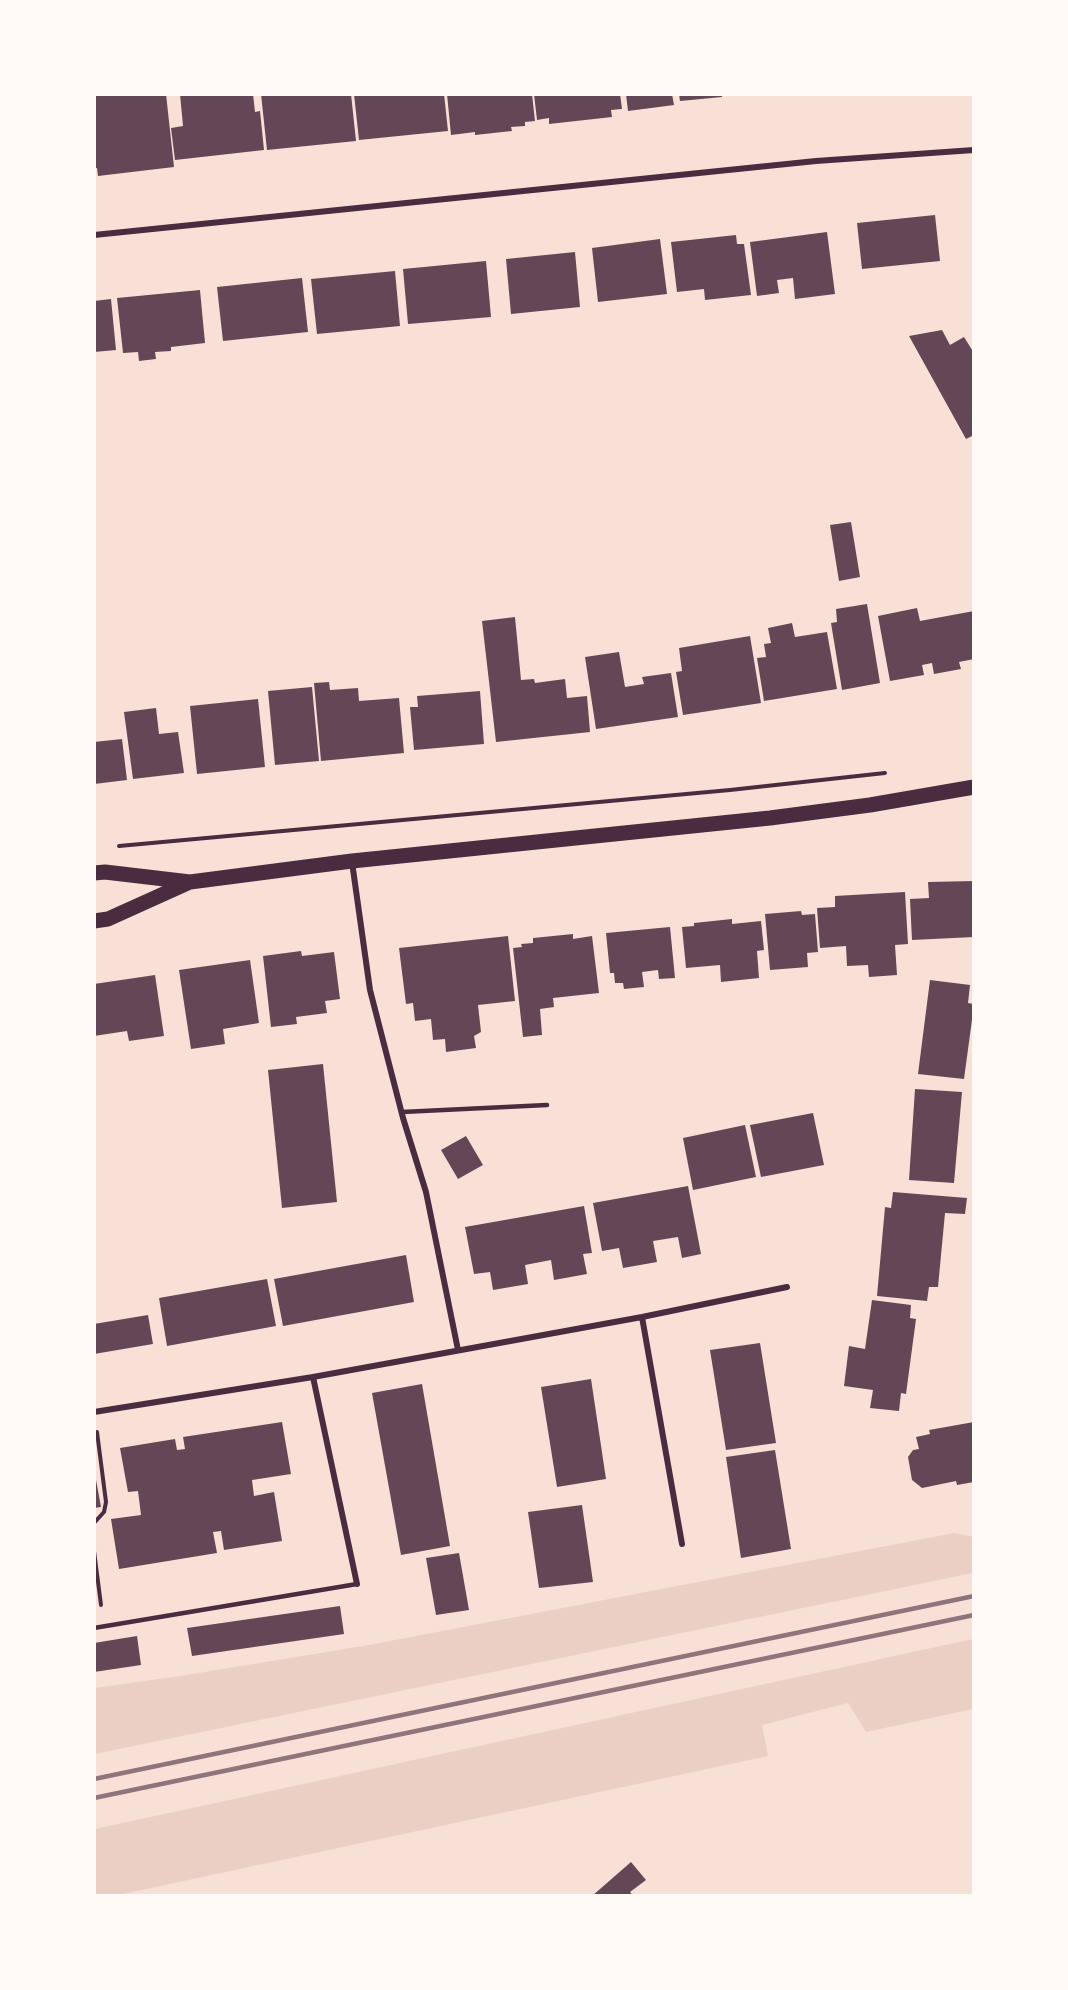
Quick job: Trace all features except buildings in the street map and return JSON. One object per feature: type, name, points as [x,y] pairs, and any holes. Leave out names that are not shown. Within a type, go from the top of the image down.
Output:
[{"type":"main road","points":[[94,873],[105,872],[190,882],[352,861],[749,820],[974,787]]},
{"type":"main road","points":[[94,921],[108,919],[190,882]]},
{"type":"street","points":[[94,235],[816,161],[974,150]]},
{"type":"street","points":[[352,861],[369,990],[426,1192],[458,1350]]},
{"type":"street","points":[[95,1412],[313,1377],[642,1317],[787,1287]]},
{"type":"street","points":[[642,1317],[682,1544]]},
{"type":"street","points":[[313,1377],[357,1584]]},
{"type":"lane","points":[[402,1112],[547,1105]]},
{"type":"lane","points":[[94,1628],[357,1584]]},
{"type":"path","points":[[118,846],[730,790],[889,773]]},
{"type":"path","points":[[94,1523],[104,1512],[106,1502],[95,1412]]},
{"type":"path","points":[[94,1551],[103,1627]]},
{"type":"shaded area","points":[[954,1533],[973,1537],[973,1573],[95,1754],[95,1688],[369,1645]]},
{"type":"shaded area","points":[[973,1639],[973,1709],[866,1732],[848,1703],[762,1725],[768,1756],[118,1895],[95,1895],[95,1829]]},
{"type":"railway","points":[[94,1779],[974,1596]]},
{"type":"railway","points":[[94,1798],[974,1615]]}]
